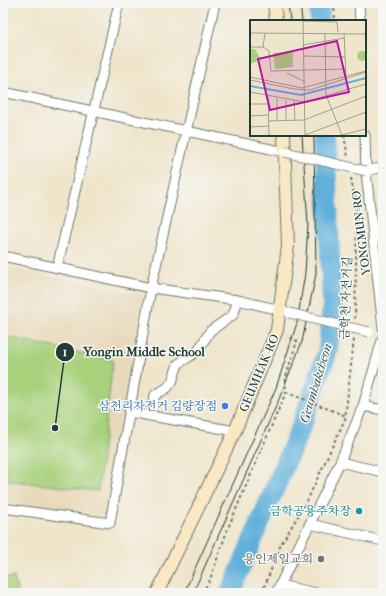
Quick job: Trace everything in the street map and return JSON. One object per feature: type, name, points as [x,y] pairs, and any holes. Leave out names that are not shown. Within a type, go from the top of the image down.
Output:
[{"type":"main road","points":[[274,3],[276,20]]},
{"type":"main road","name":"GEUMHAK-RO","points":[[157,593],[235,431],[285,311],[288,246],[284,136]]},
{"type":"street","points":[[57,268],[119,3]]},
{"type":"street","points":[[3,508],[110,523],[151,288],[215,3]]},
{"type":"street","points":[[359,3],[360,20]]},
{"type":"street","points":[[3,92],[285,152],[366,171],[383,167]]},
{"type":"street","name":"YONGMUN-RO","points":[[364,136],[366,171],[383,328]]},
{"type":"street","points":[[3,256],[151,288],[238,300],[383,336],[363,406],[340,462],[278,589],[316,593]]},
{"type":"street","points":[[150,416],[154,395],[168,388],[172,382],[178,364],[198,351],[210,331],[233,315],[238,300]]},
{"type":"street","points":[[363,406],[383,410]]},
{"type":"street","points":[[129,412],[235,431]]},
{"type":"street","points":[[340,462],[383,472]]},
{"type":"street","points":[[310,524],[383,541]]},
{"type":"path","points":[[334,3],[335,20]]},
{"type":"path","points":[[344,136],[348,158]]},
{"type":"path","name":"금학천 자전거길","points":[[350,172],[357,210],[354,323]]},
{"type":"path","points":[[202,593],[209,582],[228,528],[286,392],[285,380],[297,341],[277,330]]},
{"type":"path","name":"금학천 자전거길","points":[[262,593],[281,544],[306,503],[346,415],[354,339]]},
{"type":"path","points":[[286,392],[346,415]]},
{"type":"shaded area","points":[[3,267],[143,295],[105,516],[3,503]]},
{"type":"green space","points":[[3,336],[113,360],[98,491],[3,480]]},
{"type":"green space","points":[[14,577],[18,593],[3,593],[3,578]]},
{"type":"waterway","name":"Geumhakcheon","points":[[319,3],[320,20]]},
{"type":"waterway","name":"Geumhakcheon","points":[[230,593],[301,427],[328,350],[332,303],[325,136]]},
{"type":"tram line","points":[[288,3],[290,20]]},
{"type":"tram line","points":[[300,3],[302,20]]},
{"type":"tram line","points":[[184,593],[276,388],[297,323],[305,273],[308,224],[302,136]]},
{"type":"tram line","points":[[193,593],[277,404],[302,342],[316,274],[314,136]]},
{"type":"place","name":"삼천리자전거 김량장점","points":[[225,406]]},
{"type":"place","name":"Yongin Middle School","points":[[55,428]]},
{"type":"place","name":"금학공용주차장","points":[[359,511]]},
{"type":"place","name":"용인제일교회","points":[[321,559]]}]
